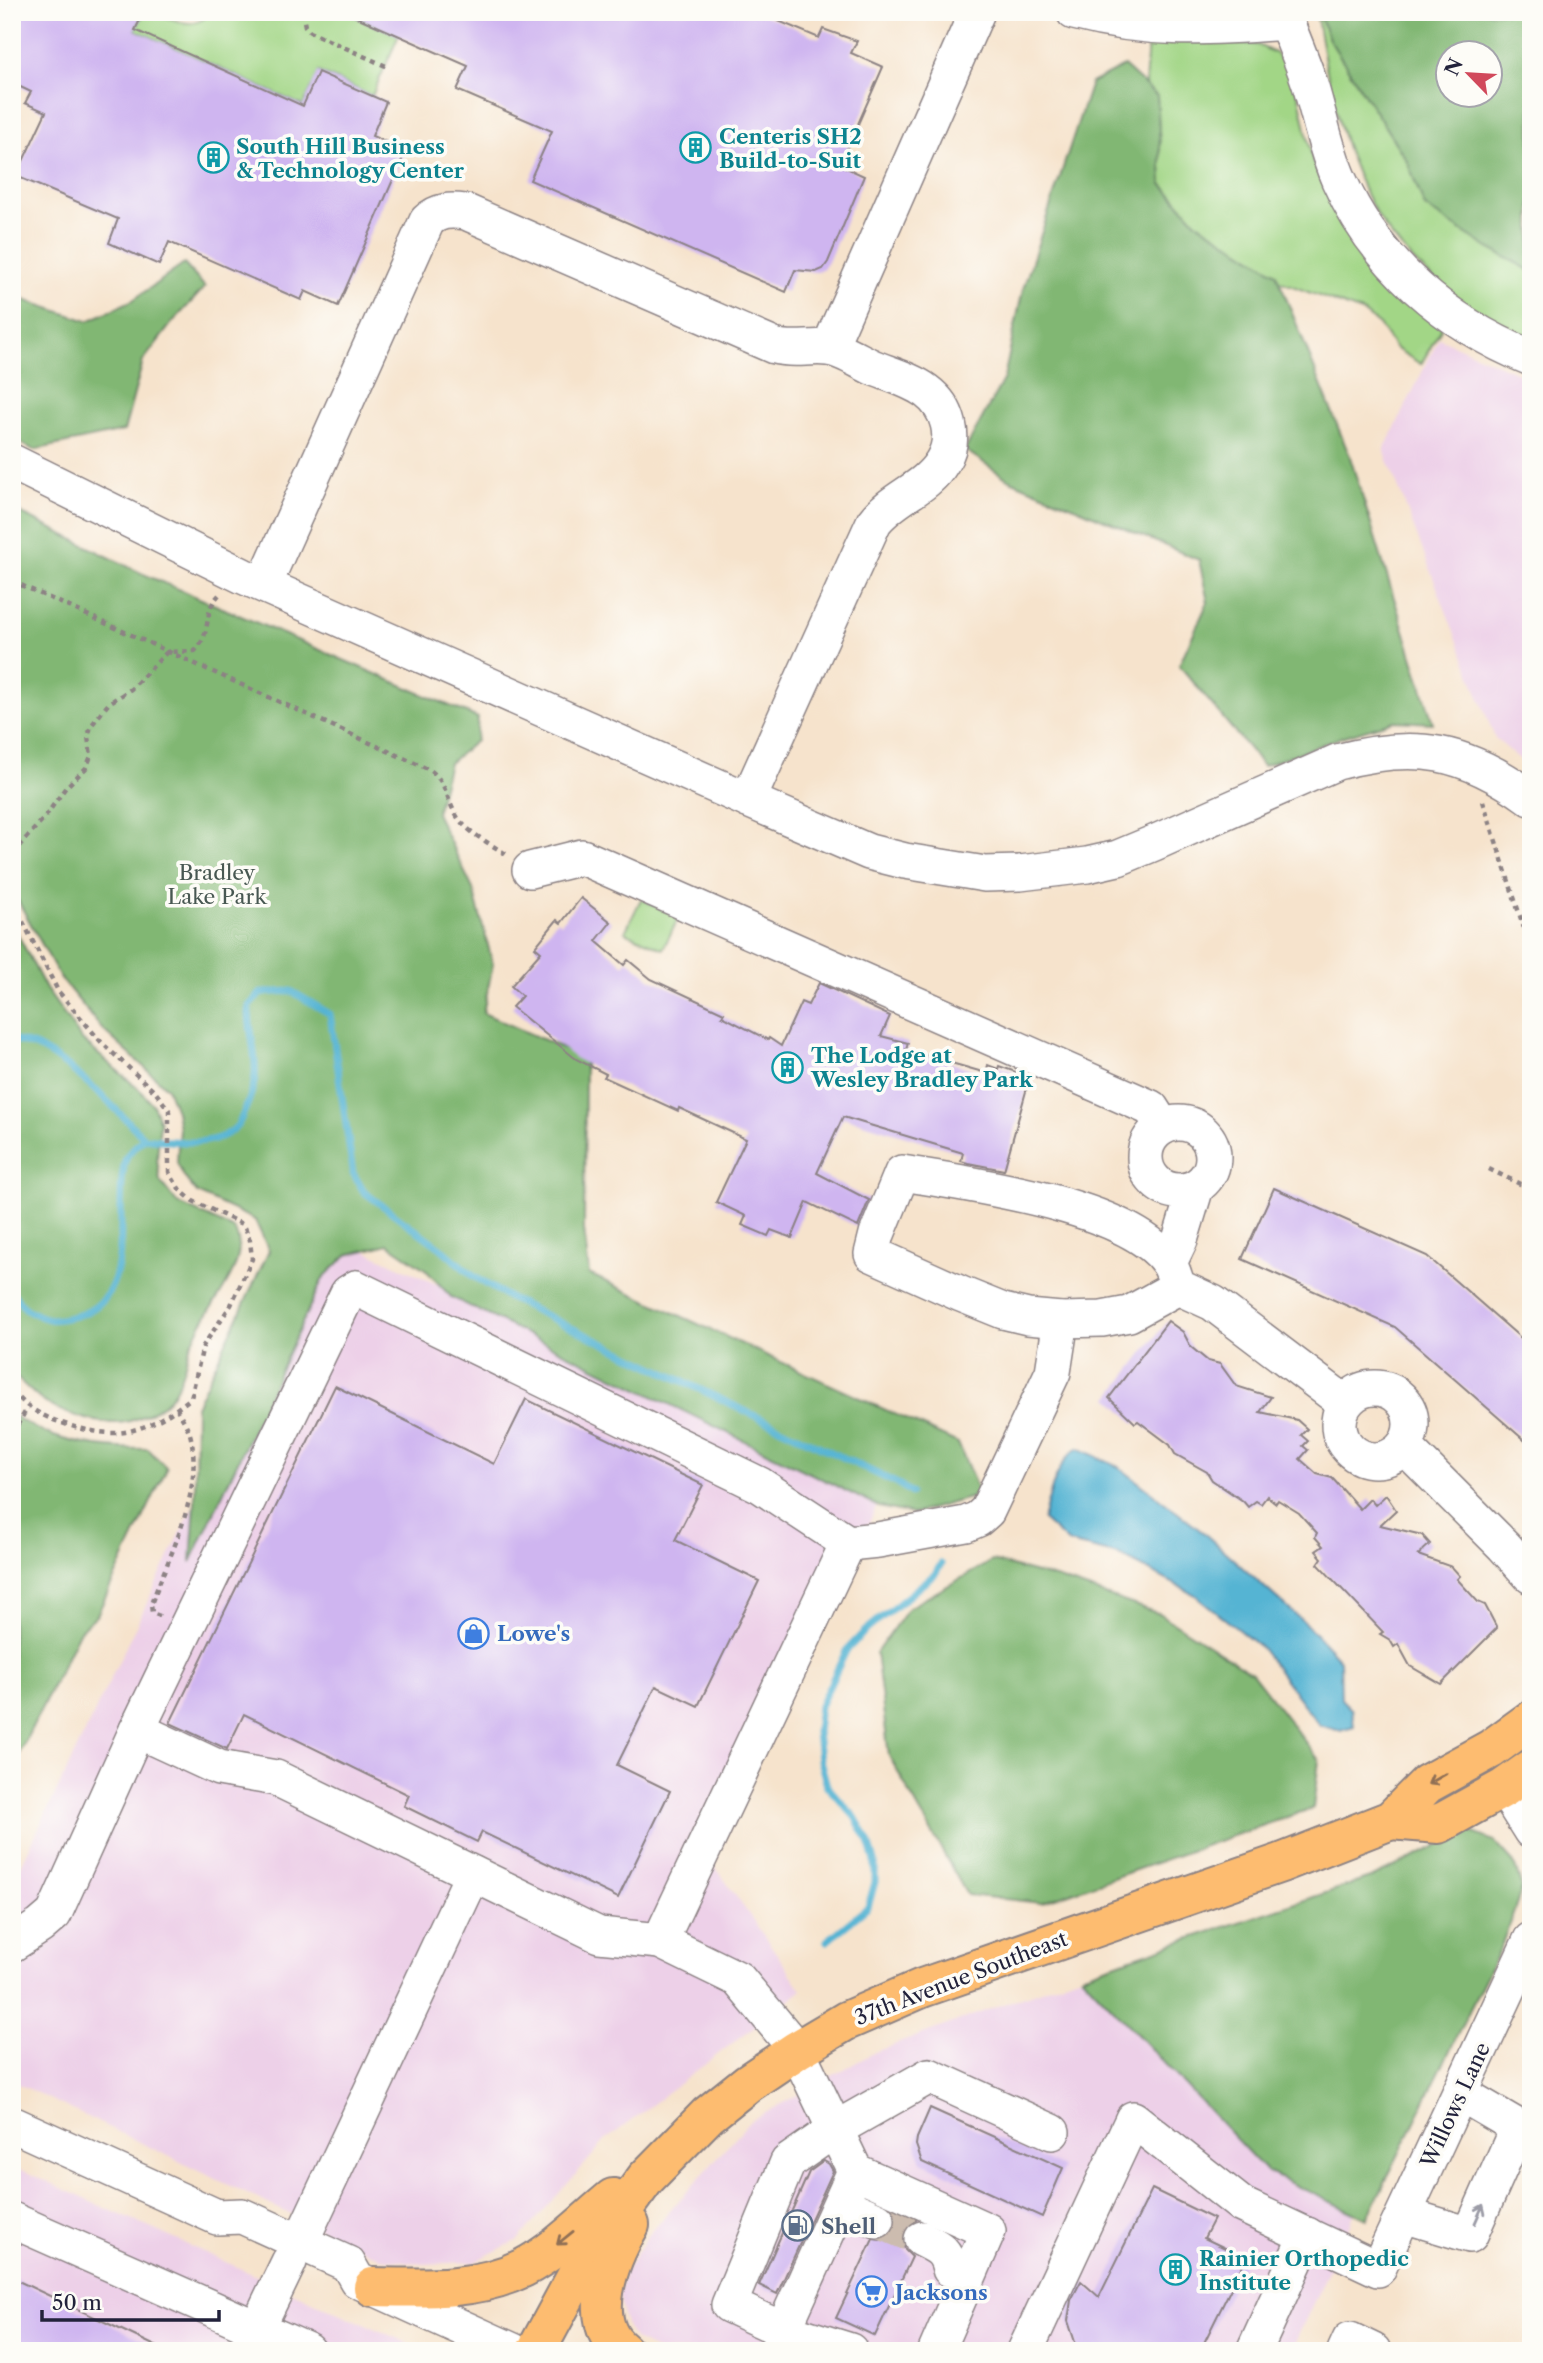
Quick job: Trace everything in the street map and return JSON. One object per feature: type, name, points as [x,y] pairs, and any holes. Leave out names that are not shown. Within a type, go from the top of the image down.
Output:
[{"type":"main road","name":"37th Avenue Southeast","points":[[536,2351],[584,2262],[646,2178],[674,2147],[728,2099],[797,2050],[846,2021],[922,1988],[1281,1863],[1391,1820],[1427,1784],[1490,1749],[1531,1720]]},
{"type":"main road","name":"37th Avenue Southeast","points":[[1391,1820],[1439,1824],[1518,1779]]},
{"type":"main road","points":[[365,2284],[443,2288],[504,2276],[552,2248],[674,2147]]},
{"type":"main road","points":[[623,2351],[616,2346],[603,2316],[602,2301],[606,2280],[624,2235],[674,2147]]},
{"type":"street","points":[[829,348],[977,12]]},
{"type":"street","points":[[1074,12],[1156,27],[1219,27],[1284,17],[1310,86],[1338,177],[1350,203],[1368,231],[1409,281],[1430,299],[1485,337],[1531,358]]},
{"type":"street","points":[[253,580],[427,221],[442,211],[466,212],[774,346],[785,349],[829,348],[925,390],[938,402],[946,417],[951,431],[950,445],[934,474],[882,512],[874,522],[748,800]]},
{"type":"street","points":[[12,462],[253,580],[748,800],[869,852],[948,870],[985,874],[1020,873],[1075,867],[1118,858],[1337,762],[1405,750],[1427,751],[1472,763],[1531,798]]},
{"type":"street","points":[[530,870],[582,857],[1151,1108],[1163,1127]]},
{"type":"street","points":[[1174,1123],[1195,1127],[1204,1134],[1210,1144],[1212,1166],[1209,1174],[1196,1187],[1186,1191],[1164,1188],[1149,1174],[1145,1152],[1154,1133],[1163,1127],[1174,1123]]},
{"type":"street","points":[[1196,1187],[1180,1240],[1174,1275],[1129,1314],[1102,1319],[1061,1320],[1028,1317],[1003,1311],[872,1254],[877,1234],[902,1173],[1016,1194],[1095,1214],[1136,1234],[1154,1247],[1174,1275],[1345,1403]]},
{"type":"street","points":[[12,1944],[54,1914],[185,1630],[348,1293],[356,1288],[760,1485],[848,1543],[966,1524],[987,1511],[1053,1372],[1061,1320]]},
{"type":"street","points":[[1375,1388],[1396,1395],[1405,1403],[1410,1413],[1411,1425],[1404,1446],[1395,1455],[1371,1461],[1349,1450],[1338,1427],[1345,1403],[1353,1395],[1375,1388]]},
{"type":"street","points":[[1404,1446],[1531,1576]]},
{"type":"street","points":[[660,1941],[848,1543]]},
{"type":"street","points":[[137,1730],[219,1768],[276,1779],[599,1935],[660,1941],[738,1979],[797,2050],[855,2171],[988,2231],[936,2351]]},
{"type":"street","points":[[1518,1779],[1531,1831]]},
{"type":"street","points":[[252,2339],[473,1874]]},
{"type":"street","name":"Willows Lane","points":[[1307,2235],[1378,2269],[1531,1940]]},
{"type":"street","points":[[850,2351],[780,2340],[729,2305],[788,2162],[834,2130],[929,2076],[1052,2132]]},
{"type":"street","points":[[1404,2215],[1470,2235],[1518,2127],[1460,2093]]},
{"type":"street","points":[[1025,2351],[1133,2119],[1242,2204],[1307,2235],[1254,2351]]},
{"type":"street","points":[[12,2124],[217,2217],[242,2216],[294,2253],[348,2264],[365,2284],[513,2351]]},
{"type":"street","points":[[780,2340],[855,2171]]},
{"type":"street","points":[[841,2204],[877,2220]]},
{"type":"street","points":[[12,2220],[252,2339],[308,2351]]},
{"type":"street","points":[[913,2351],[971,2223]]},
{"type":"street","points":[[922,2239],[947,2256],[950,2269]]},
{"type":"street","points":[[1345,2351],[1350,2340],[1373,2351]]},
{"type":"path","points":[[303,13],[305,26],[310,32],[388,67]]},
{"type":"path","points":[[12,854],[38,827],[66,787],[86,768],[91,756],[88,737],[91,726],[109,703],[131,689],[167,652],[195,651],[205,641],[208,617],[216,598],[253,580]]},
{"type":"path","points":[[12,581],[430,771],[442,779],[449,802],[462,823],[530,870]]},
{"type":"path","points":[[1472,763],[1531,950]]},
{"type":"path","points":[[12,905],[58,991],[102,1044],[156,1093],[169,1110],[169,1172],[180,1190],[193,1201],[244,1224],[250,1240],[252,1259],[230,1305],[203,1346],[191,1398],[149,1425],[123,1433],[83,1430],[28,1406],[12,1391]]},
{"type":"path","points":[[1489,1169],[1520,1184],[1531,1186]]},
{"type":"path","points":[[12,1434],[28,1406]]},
{"type":"path","points":[[177,1409],[191,1436],[191,1493],[152,1604],[152,1613],[185,1630]]},
{"type":"shaded area","points":[[1439,338],[1531,379],[1531,769],[1495,738],[1384,450]]},
{"type":"shaded area","points":[[325,1232],[883,1493],[710,1859],[802,1990],[606,2140],[518,2240],[473,2262],[424,2264],[381,2258],[12,2081],[12,1884]]},
{"type":"shaded area","points":[[1081,1975],[1267,2172],[1355,2213],[1291,2351],[658,2351],[635,2340],[627,2328],[619,2296],[624,2274],[647,2237],[749,2122],[875,2052]]},
{"type":"shaded area","points":[[12,2166],[330,2309],[426,2351],[12,2351]]},
{"type":"green space","points":[[144,12],[195,23],[210,12],[345,12],[399,35],[372,96],[319,72],[303,106],[135,30]]},
{"type":"green space","points":[[1316,12],[1329,39],[1407,161],[1425,207],[1531,270],[1531,339],[1492,321],[1446,289],[1406,253],[1381,221],[1346,146],[1338,120]]},
{"type":"green space","points":[[1318,12],[1531,12],[1531,271],[1488,248],[1425,207],[1407,161],[1329,39]]},
{"type":"green space","points":[[1148,41],[1229,41],[1258,45],[1275,53],[1286,64],[1299,96],[1313,163],[1354,242],[1397,292],[1442,327],[1421,364],[1395,348],[1379,325],[1364,313],[1279,281],[1276,273],[1196,222],[1162,184],[1157,96],[1145,85]]},
{"type":"green space","points":[[1124,66],[1157,96],[1162,184],[1196,222],[1276,273],[1350,457],[1433,723],[1394,721],[1263,766],[1179,665],[1208,602],[1199,560],[1008,479],[965,450],[1004,378],[1023,289],[1091,83]]},
{"type":"green space","points":[[184,264],[205,287],[172,323],[143,361],[124,431],[34,450],[12,439],[12,296],[88,321],[133,300]]},
{"type":"green space","name":"Bradley Lake Park","points":[[12,509],[141,573],[478,718],[476,741],[449,763],[436,813],[473,889],[493,964],[483,1013],[585,1058],[584,1229],[589,1274],[958,1443],[980,1495],[913,1514],[879,1507],[451,1297],[425,1269],[388,1244],[347,1255],[323,1278],[191,1562],[195,1503],[196,1406],[269,1251],[255,1220],[197,1193],[184,1177],[177,1163],[179,1128],[176,1111],[167,1088],[102,1029],[61,979],[12,890]]},
{"type":"green space","points":[[641,899],[679,917],[663,949],[625,932]]},
{"type":"green space","points":[[12,923],[46,989],[82,1040],[141,1091],[153,1105],[160,1122],[157,1159],[160,1181],[177,1203],[234,1229],[238,1241],[238,1253],[230,1278],[191,1344],[173,1393],[158,1408],[130,1421],[107,1423],[66,1413],[40,1399],[12,1374]]},
{"type":"green space","points":[[12,1415],[37,1429],[67,1440],[107,1447],[148,1449],[167,1468],[97,1615],[80,1630],[12,1768]]},
{"type":"green space","points":[[992,1561],[1059,1579],[1160,1614],[1252,1673],[1319,1760],[1313,1808],[1041,1903],[967,1895],[889,1756],[876,1653],[908,1608]]},
{"type":"green space","points":[[1469,1831],[1494,1841],[1514,1863],[1522,1888],[1502,1944],[1367,2219],[1267,2172],[1081,1975],[1373,1877]]},
{"type":"water","points":[[1078,1448],[1119,1467],[1205,1534],[1309,1627],[1340,1660],[1341,1699],[1352,1710],[1354,1727],[1340,1731],[1319,1725],[1261,1648],[1194,1594],[1119,1555],[1069,1543],[1043,1520],[1059,1471],[1070,1454]]},
{"type":"building","name":"South Hill Business & Technology Center","points":[[12,12],[144,12],[135,30],[303,106],[318,72],[386,102],[372,136],[406,150],[338,306],[305,291],[301,300],[169,242],[159,265],[109,243],[118,219],[16,176],[46,112],[25,103],[31,92],[12,83]]},
{"type":"building","name":"Centeris SH2 Build-to-Suit","points":[[345,12],[757,12],[819,38],[823,29],[857,41],[851,53],[883,67],[840,165],[864,176],[828,262],[823,269],[816,272],[795,270],[786,292],[530,180],[552,131],[457,90],[468,66]]},
{"type":"building","name":"The Lodge at Wesley Bradley Park","points":[[581,898],[611,922],[596,941],[624,965],[628,960],[651,979],[724,1013],[722,1016],[781,1046],[801,1002],[808,1005],[819,983],[890,1016],[881,1036],[908,1043],[906,1050],[986,1073],[988,1065],[998,1069],[999,1066],[1030,1077],[1004,1170],[961,1161],[963,1153],[843,1117],[817,1173],[869,1200],[858,1227],[807,1202],[792,1238],[771,1230],[768,1236],[742,1225],[746,1216],[716,1202],[746,1139],[604,1077],[606,1074],[576,1059],[512,1007],[522,996],[511,986],[541,952],[535,947],[557,920],[561,923]]},
{"type":"building","points":[[1274,1188],[1427,1256],[1531,1347],[1531,1446],[1395,1327],[1242,1259]]},
{"type":"building","points":[[1168,1321],[1183,1332],[1191,1347],[1208,1361],[1220,1364],[1236,1386],[1271,1397],[1260,1412],[1297,1420],[1307,1429],[1301,1435],[1308,1441],[1303,1446],[1308,1450],[1300,1459],[1317,1474],[1332,1478],[1360,1509],[1370,1499],[1375,1505],[1386,1495],[1396,1510],[1380,1525],[1422,1535],[1430,1544],[1418,1555],[1452,1567],[1460,1576],[1457,1579],[1478,1602],[1485,1605],[1497,1628],[1441,1684],[1410,1666],[1398,1644],[1394,1647],[1390,1640],[1380,1634],[1383,1632],[1318,1564],[1322,1558],[1316,1551],[1323,1546],[1315,1537],[1317,1533],[1299,1513],[1267,1496],[1261,1504],[1256,1501],[1248,1507],[1212,1480],[1207,1472],[1175,1454],[1170,1445],[1138,1421],[1135,1423],[1109,1398]]},
{"type":"building","name":"Lowe's","points":[[335,1386],[494,1464],[526,1399],[703,1485],[675,1540],[759,1581],[698,1706],[656,1686],[617,1765],[670,1791],[618,1898],[482,1832],[477,1842],[404,1806],[409,1795],[244,1714],[227,1749],[170,1723]]},
{"type":"building","points":[[930,2108],[1063,2168],[1042,2217],[922,2162],[916,2145],[917,2138]]},
{"type":"building","name":"Shell","points":[[824,2161],[833,2171],[777,2294],[759,2285],[809,2172]]},
{"type":"building","name":"Rainier Orthopedic Institute","points":[[1152,2189],[1214,2219],[1204,2238],[1246,2258],[1200,2351],[1078,2351],[1068,2321],[1071,2300],[1081,2281],[1099,2297]]},
{"type":"building","name":"Jacksons","points":[[894,2211],[916,2220],[904,2229],[902,2240],[905,2250],[912,2257],[875,2336],[836,2318],[873,2239],[888,2237],[895,2229],[897,2219]]},
{"type":"building","points":[[12,2278],[166,2351],[12,2351]]},
{"type":"waterway","points":[[12,1291],[27,1310],[49,1319],[75,1316],[96,1307],[109,1291],[117,1271],[122,1178],[127,1155],[144,1138],[180,1142],[205,1141],[228,1134],[237,1126],[249,1099],[255,1076],[249,1006],[261,993],[291,991],[330,1014],[353,1173],[364,1192],[442,1249],[473,1276],[509,1298],[900,1485],[911,1493]]},
{"type":"waterway","points":[[12,1040],[39,1048],[68,1067],[144,1138]]},
{"type":"waterway","points":[[827,1941],[868,1907],[875,1882],[875,1861],[869,1842],[855,1817],[827,1786],[820,1760],[817,1732],[820,1706],[846,1651],[864,1632],[935,1574],[941,1564]]},
{"type":"tunnel","points":[[877,2220],[922,2239]]},
{"type":"place","name":"Centeris SH2 Build-to-Suit","points":[[696,148]]},
{"type":"place","name":"South Hill Business & Technology Center","points":[[213,158]]},
{"type":"place","name":"The Lodge at Wesley Bradley Park","points":[[788,1067]]},
{"type":"place","name":"Lowe's","points":[[474,1633]]},
{"type":"place","name":"Shell","points":[[798,2226]]},
{"type":"place","name":"Rainier Orthopedic Institute","points":[[1176,2270]]},
{"type":"place","name":"Jacksons","points":[[872,2292]]}]
